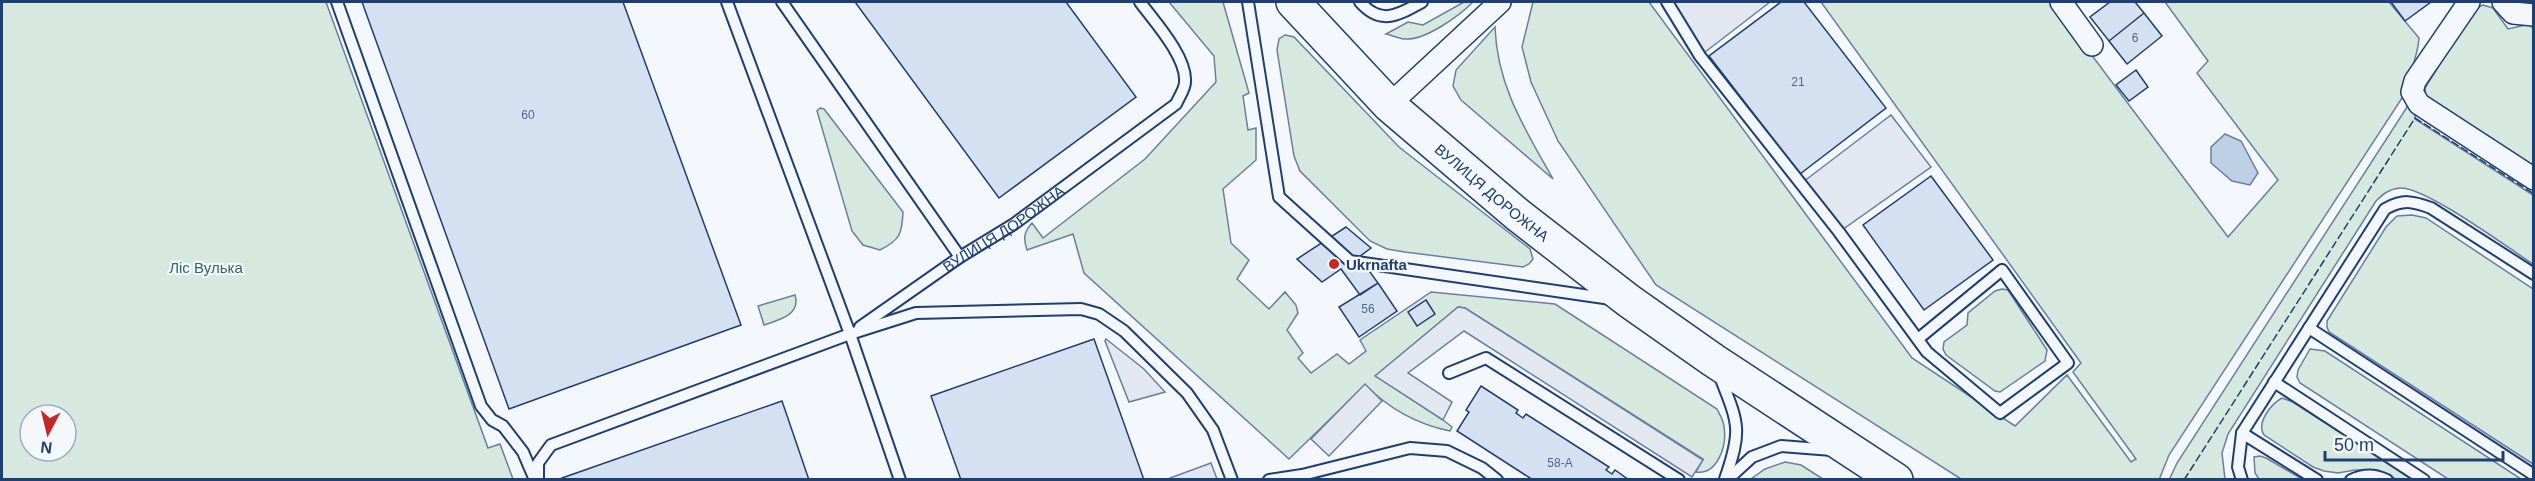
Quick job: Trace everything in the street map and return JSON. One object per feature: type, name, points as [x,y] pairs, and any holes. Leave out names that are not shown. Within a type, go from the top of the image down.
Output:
[{"type":"main road","name":"ВУЛИЦЯ ДОРОЖНА","points":[[1293,2],[1389,105],[1518,215],[1629,301],[1713,360],[1896,480]]},
{"type":"street","points":[[1389,105],[1500,2]]},
{"type":"street","points":[[2061,2],[2092,45]]},
{"type":"street","points":[[2469,2],[2415,81],[2412,92],[2419,104],[2534,179]]},
{"type":"street","points":[[2503,2],[2512,13],[2534,15]]},
{"type":"lane","points":[[337,2],[481,406],[492,420],[503,426],[523,452],[536,480]]},
{"type":"lane","points":[[727,2],[850,334],[900,480]]},
{"type":"lane","points":[[782,2],[960,257]]},
{"type":"lane","name":"ВУЛИЦЯ ДОРОЖНА","points":[[850,334],[960,257],[1014,224],[1176,104],[1185,84],[1184,69],[1176,53],[1140,2]]},
{"type":"lane","points":[[1248,2],[1279,197],[1350,261],[1629,301]]},
{"type":"lane","points":[[1360,2],[1366,9],[1379,16],[1396,16],[1422,2]]},
{"type":"lane","points":[[1668,2],[1700,56],[1839,232],[1927,352],[2000,413],[2067,363],[2002,270],[1918,339]]},
{"type":"lane","points":[[2242,480],[2238,467],[2242,433],[2385,209],[2399,201],[2418,203],[2431,208],[2534,274]]},
{"type":"lane","points":[[536,480],[538,463],[551,445],[850,334],[916,313],[1080,309],[1099,314],[1124,331],[1149,353],[1187,393],[1213,430],[1232,480]]},
{"type":"lane","points":[[2309,328],[2534,475]]},
{"type":"lane","points":[[1449,373],[1486,358],[1679,480]]},
{"type":"lane","points":[[1713,360],[1737,421],[1737,448],[1726,480]]},
{"type":"lane","points":[[2274,382],[2424,480]]},
{"type":"lane","points":[[2242,433],[2317,480]]},
{"type":"lane","points":[[1726,480],[1752,457],[1781,446],[1853,451]]},
{"type":"lane","points":[[1269,480],[1410,448],[1447,451],[1482,468],[1497,480]]},
{"type":"lane","points":[[2351,480],[2361,475],[2376,475],[2387,480]]},
{"type":"green space","name":"Ліс Вулька","points":[[2,2],[326,2],[488,448],[500,444],[513,479],[2,479]]},
{"type":"green space","points":[[1169,2],[1223,2],[1249,93],[1243,96],[1248,130],[1256,128],[1256,160],[1223,189],[1231,243],[1249,260],[1237,279],[1269,309],[1285,292],[1296,305],[1298,313],[1287,330],[1303,353],[1298,358],[1311,373],[1337,354],[1349,364],[1366,351],[1360,340],[1431,292],[1555,304],[1717,409],[1725,434],[1722,450],[1715,464],[1704,472],[1696,472],[1703,459],[1465,308],[1458,307],[1376,376],[1443,420],[1452,427],[1450,431],[1415,420],[1384,401],[1365,385],[1289,459],[1084,273],[1073,234],[1027,250],[1025,235],[1032,223],[1043,238],[1145,159],[1216,82],[1214,56]]},
{"type":"green space","points":[[1464,2],[1473,2],[1451,20],[1422,36],[1404,39],[1386,34],[1408,22],[1423,25]]},
{"type":"green space","points":[[1533,2],[1649,2],[1912,358],[2015,426],[2067,375],[2131,462],[2136,459],[2073,372],[2081,363],[1821,2],[2052,2],[2228,237],[2278,180],[2197,73],[2208,61],[2165,2],[2389,2],[2419,38],[2417,53],[2404,95],[2169,455],[2159,480],[1961,479],[1656,285],[1558,141],[1531,82],[1522,47]]},
{"type":"green space","points":[[2483,5],[2493,8],[2508,29],[2530,24],[2534,31],[2533,172],[2426,98],[2425,88],[2474,9]]},
{"type":"green space","points":[[1495,27],[1501,69],[1507,88],[1523,124],[1553,179],[1461,100],[1453,86],[1456,70]]},
{"type":"green space","points":[[1285,35],[1294,37],[1399,147],[1530,249],[1533,259],[1529,264],[1523,267],[1405,252],[1387,249],[1370,241],[1300,171],[1294,156],[1277,50],[1279,39]]},
{"type":"green space","points":[[2409,104],[2415,112],[2415,119],[2533,195],[2533,264],[2428,197],[2400,188],[2386,192],[2376,201],[2228,434],[2222,453],[2225,479],[2169,480],[2177,463]]},
{"type":"green space","points":[[820,108],[824,109],[903,212],[899,236],[880,250],[863,245],[852,231],[817,111]]},
{"type":"green space","points":[[2412,215],[2426,218],[2533,289],[2533,464],[2329,332],[2327,321],[2386,227],[2397,216]]},
{"type":"green space","points":[[2008,290],[2047,350],[2045,361],[2000,392],[1995,391],[1946,355],[1943,349],[1944,342],[1967,325],[1968,313],[1995,291]]},
{"type":"green space","points":[[795,295],[796,302],[792,312],[782,319],[764,325],[758,306]]},
{"type":"green space","points":[[2310,349],[2325,351],[2521,479],[2448,479],[2300,383],[2297,377],[2298,370]]},
{"type":"green space","points":[[2282,398],[2293,402],[2414,479],[2396,479],[2377,470],[2338,473],[2313,467],[2264,435],[2263,420],[2273,405]]},
{"type":"green space","points":[[2260,456],[2302,479],[2259,479],[2255,473],[2254,457]]},
{"type":"green space","points":[[1785,462],[1801,465],[1823,479],[1751,479],[1765,469]]},
{"type":"shaded area","points":[[1667,2],[1770,2],[1700,56]]},
{"type":"shaded area","points":[[1891,115],[1931,167],[1839,232],[1799,185]]},
{"type":"shaded area","points":[[1458,307],[1465,308],[1703,460],[1692,477],[1464,331],[1408,373],[1452,402],[1443,420],[1375,376]]},
{"type":"shaded area","points":[[1106,339],[1144,369],[1165,392],[1129,402]]},
{"type":"shaded area","points":[[1365,384],[1382,401],[1329,456],[1311,439]]},
{"type":"shaded area","points":[[1211,463],[1217,479],[1170,478]]},
{"type":"water","points":[[2225,134],[2241,141],[2258,173],[2250,185],[2232,181],[2211,163],[2211,147]]},
{"type":"building","points":[[362,2],[623,2],[741,325],[509,409]]},
{"type":"building","points":[[855,2],[1066,2],[1136,97],[999,198]]},
{"type":"building","points":[[1781,2],[1804,2],[1886,108],[1800,174],[1709,56]]},
{"type":"building","points":[[2110,2],[2135,2],[2144,13],[2109,41],[2090,17]]},
{"type":"building","points":[[2391,2],[2431,2],[2405,21]]},
{"type":"building","points":[[2144,13],[2162,36],[2127,64],[2109,41]]},
{"type":"building","points":[[2136,70],[2148,87],[2129,101],[2116,85]]},
{"type":"building","points":[[1931,176],[1993,260],[1924,310],[1863,225]]},
{"type":"building","name":"Ukrnafta","points":[[1346,227],[1371,248],[1359,257],[1378,283],[1360,295],[1341,269],[1322,282],[1297,259]]},
{"type":"building","name":"Ukrnafta","points":[[1378,283],[1397,311],[1359,337],[1339,307]]},
{"type":"building","points":[[1426,300],[1435,314],[1417,326],[1408,312]]},
{"type":"building","points":[[1094,339],[1144,480],[961,480],[931,396]]},
{"type":"building","points":[[1481,386],[1518,410],[1516,413],[1523,418],[1526,414],[1609,467],[1606,470],[1612,474],[1615,470],[1629,480],[1533,480],[1457,431],[1469,412],[1466,410]]},
{"type":"building","points":[[782,401],[809,480],[563,480],[562,478]]},
{"type":"fence","points":[[2184,480],[2415,118],[2534,194]]},
{"type":"place","name":"Ukrnafta","points":[[1334,264]]}]
